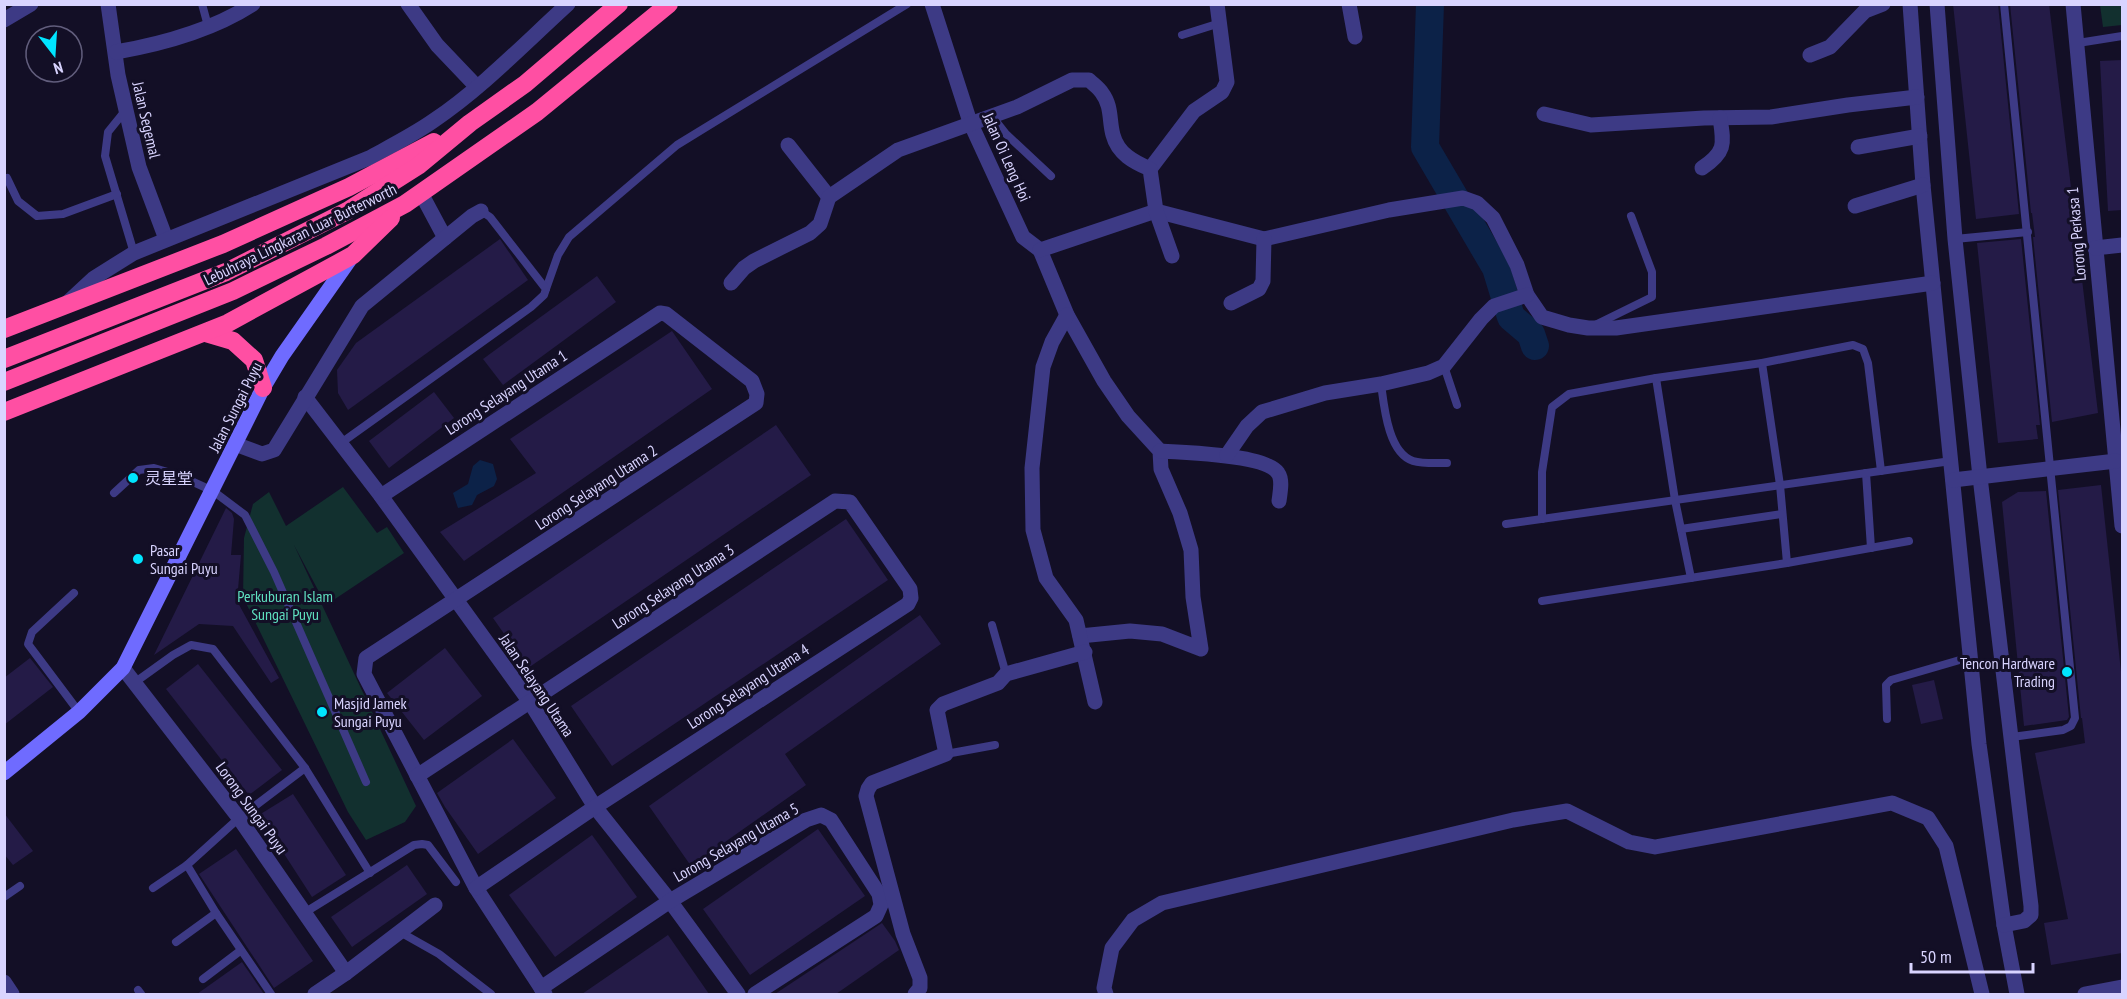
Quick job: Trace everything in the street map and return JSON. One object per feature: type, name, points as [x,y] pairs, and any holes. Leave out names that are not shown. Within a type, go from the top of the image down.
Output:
[{"type":"highway","name":"Lebuhraya Lingkaran Luar Butterworth","points":[[4,359],[226,272],[347,211],[418,166],[470,123],[525,84],[619,4]]},
{"type":"highway","name":"Lebuhraya Lingkaran Luar Butterworth","points":[[4,382],[232,291],[326,246],[422,195],[537,112],[669,4]]},
{"type":"highway","points":[[4,329],[223,244],[349,187],[470,123]]},
{"type":"highway","points":[[4,412],[228,323],[353,255],[405,204]]},
{"type":"highway","points":[[206,333],[233,341],[254,360],[263,388]]},
{"type":"main road","name":"Jalan Sungai Puyu","points":[[4,773],[79,712],[123,668],[263,388],[282,356],[353,255]]},
{"type":"street","points":[[4,20],[31,4]]},
{"type":"street","name":"Jalan Segemal","points":[[108,4],[126,110],[139,167],[166,239]]},
{"type":"street","points":[[116,52],[165,41],[208,26],[242,12],[253,4]]},
{"type":"street","points":[[408,4],[437,45],[477,87]]},
{"type":"street","points":[[65,306],[94,278],[134,253],[369,158],[402,141],[434,121],[477,87],[568,4]]},
{"type":"street","name":"Jalan Oi Leng Hoi","points":[[932,4],[970,122],[1023,237],[1040,250],[1067,315],[1104,381],[1128,416],[1160,451]]},
{"type":"street","points":[[1172,256],[1156,211],[1150,169],[1194,111],[1222,92],[1227,82],[1217,4]]},
{"type":"street","points":[[1349,4],[1355,37]]},
{"type":"street","points":[[1810,55],[1830,47],[1865,11],[1883,4]]},
{"type":"street","points":[[1910,4],[1923,185],[1979,744],[2004,925],[2017,994]]},
{"type":"street","points":[[1937,4],[1954,239],[2031,915],[2024,921],[2004,925]]},
{"type":"street","name":"Lorong Perkasa 1","points":[[2073,4],[2122,526]]},
{"type":"street","points":[[731,283],[744,268],[810,233],[820,224],[829,197],[898,150],[970,122],[1017,107],[1072,80],[1089,80],[1103,94],[1110,111],[1113,135],[1120,150],[1133,162],[1150,169]]},
{"type":"street","points":[[1544,114],[1591,124],[1772,117],[1917,97]]},
{"type":"street","points":[[1702,168],[1714,160],[1724,142],[1720,118]]},
{"type":"street","points":[[1858,147],[1920,136]]},
{"type":"street","points":[[788,145],[829,197]]},
{"type":"street","points":[[1855,206],[1923,185]]},
{"type":"street","points":[[422,195],[445,238]]},
{"type":"street","points":[[1040,250],[1156,211],[1264,239],[1389,210],[1437,204],[1462,198],[1477,203],[1493,218],[1517,265],[1523,297],[1542,317],[1569,325],[1616,328],[1933,283]]},
{"type":"street","points":[[235,444],[262,454],[273,450],[362,306],[481,211]]},
{"type":"street","points":[[1231,303],[1259,289],[1263,281],[1264,239]]},
{"type":"street","points":[[2095,248],[2122,245]]},
{"type":"street","points":[[1227,455],[1247,426],[1262,412],[1324,393],[1381,384],[1428,373],[1444,366],[1480,318],[1494,306],[1523,297]]},
{"type":"street","name":"Lorong Selayang Utama 1","points":[[381,496],[660,313],[666,314],[752,381],[757,394],[756,403]]},
{"type":"street","points":[[1067,315],[1052,342],[1043,367],[1032,468],[1033,530],[1046,578],[1076,620],[1095,702]]},
{"type":"street","name":"Jalan Selayang Utama","points":[[305,397],[342,443],[530,702],[595,807],[670,901],[738,994]]},
{"type":"street","name":"Lorong Selayang Utama 2","points":[[417,776],[364,674],[366,658],[756,403]]},
{"type":"street","points":[[1080,636],[1130,631],[1162,634],[1201,649],[1193,597],[1191,550],[1180,513],[1161,469],[1160,451],[1227,455],[1273,468],[1280,478],[1279,501]]},
{"type":"street","points":[[1953,480],[2115,461]]},
{"type":"street","name":"Lorong Selayang Utama 3","points":[[417,776],[836,501],[850,502],[910,590]]},
{"type":"street","name":"Lorong Selayang Utama 4","points":[[476,888],[595,807],[908,604],[911,597],[910,590]]},
{"type":"street","points":[[918,991],[920,978],[903,934],[866,796],[868,789],[872,783],[946,754],[937,710],[940,706],[998,683],[1006,674],[1085,652]]},
{"type":"street","name":"Lorong Sungai Puyu","points":[[123,668],[239,818],[346,973]]},
{"type":"street","points":[[417,776],[476,888],[543,992]]},
{"type":"street","points":[[1106,994],[1104,988],[1112,948],[1133,920],[1162,903],[1513,820],[1567,812],[1629,842],[1655,847],[1892,803],[1928,818],[1946,846],[1982,994]]},
{"type":"street","name":"Lorong Selayang Utama 5","points":[[543,992],[670,901],[806,820],[820,815],[831,820],[879,894],[880,905],[876,916],[755,994]]},
{"type":"street","points":[[315,994],[435,905]]},
{"type":"street","points":[[4,982],[12,994]]},
{"type":"street","points":[[2085,994],[2122,987]]},
{"type":"lane","points":[[202,4],[208,26]]},
{"type":"lane","points":[[342,443],[544,295],[558,255],[569,237],[676,145],[907,4]]},
{"type":"lane","points":[[2004,4],[2075,718],[2071,726],[2062,730],[2012,737]]},
{"type":"lane","points":[[1182,35],[1220,23]]},
{"type":"lane","points":[[2078,43],[2122,36]]},
{"type":"lane","points":[[126,110],[108,132],[105,156],[134,253]]},
{"type":"lane","points":[[991,115],[1006,134],[1051,176]]},
{"type":"lane","points":[[8,178],[18,201],[37,216],[63,214],[117,194]]},
{"type":"lane","points":[[481,211],[490,217],[546,289]]},
{"type":"lane","points":[[1588,328],[1652,297],[1652,272],[1631,216]]},
{"type":"lane","points":[[1954,239],[2028,232]]},
{"type":"lane","points":[[1542,519],[1542,472],[1552,407],[1569,394],[1656,378],[1762,363],[1853,345],[1863,349],[1868,363],[1881,471]]},
{"type":"lane","points":[[1762,363],[1780,485],[1786,563]]},
{"type":"lane","points":[[1444,366],[1457,405]]},
{"type":"lane","points":[[1656,378],[1675,500],[1691,578]]},
{"type":"lane","points":[[1381,384],[1385,418],[1398,449],[1412,461],[1447,463]]},
{"type":"lane","points":[[1506,524],[1951,461]]},
{"type":"lane","points":[[114,494],[139,470],[154,468],[178,475],[213,491],[244,515],[274,572],[366,782]]},
{"type":"lane","points":[[1866,473],[1871,548]]},
{"type":"lane","points":[[1681,529],[1782,514]]},
{"type":"lane","points":[[1542,601],[1786,563],[1909,541]]},
{"type":"lane","points":[[74,593],[32,632],[28,644],[79,712]]},
{"type":"lane","points":[[992,625],[1006,674]]},
{"type":"lane","points":[[134,683],[190,645],[213,649],[306,768],[370,873]]},
{"type":"lane","points":[[1887,719],[1886,685],[1891,680],[1970,657]]},
{"type":"lane","points":[[946,754],[995,745]]},
{"type":"lane","points":[[153,888],[187,865],[239,818],[306,768]]},
{"type":"lane","points":[[304,913],[414,845],[428,845],[456,882]]},
{"type":"lane","points":[[187,865],[240,951],[271,994]]},
{"type":"lane","points":[[4,897],[20,886]]},
{"type":"lane","points":[[176,942],[216,913]]},
{"type":"lane","points":[[399,931],[439,954],[491,994]]},
{"type":"lane","points":[[203,979],[240,951]]},
{"type":"green space","points":[[2100,5],[2122,5],[2122,25],[2103,27]]},
{"type":"green space","name":"Perkuburan Islam Sungai Puyu","points":[[343,487],[377,533],[387,527],[404,553],[326,605],[294,545],[416,806],[405,822],[366,840],[348,812],[243,597],[244,538],[253,504],[269,492],[286,526]]},
{"type":"water","points":[[480,460],[493,464],[497,479],[494,486],[477,495],[472,505],[458,508],[453,493],[468,484],[473,466]]},
{"type":"building","points":[[1953,4],[1998,4],[2019,214],[1976,219]]},
{"type":"building","points":[[2010,4],[2049,4],[2098,413],[2052,422],[2033,237],[2035,237]]},
{"type":"building","points":[[2122,60],[2122,210],[2108,211],[2100,61]]},
{"type":"building","points":[[500,239],[528,280],[348,410],[338,393],[337,370],[356,343]]},
{"type":"building","points":[[2021,239],[2040,425],[2036,425],[2038,439],[1998,443],[1977,243]]},
{"type":"building","points":[[597,276],[616,302],[503,385],[483,359]]},
{"type":"building","points":[[672,331],[712,389],[464,561],[440,532],[536,473],[510,439]]},
{"type":"building","points":[[434,392],[454,418],[389,468],[369,441]]},
{"type":"building","points":[[776,425],[811,475],[528,668],[493,618]]},
{"type":"building","points":[[2101,485],[2122,681],[2122,953],[2051,965],[2044,923],[2068,919],[2035,753],[2085,743],[2058,490]]},
{"type":"building","points":[[2046,491],[2069,717],[2067,720],[2024,726],[2002,502],[2018,492]]},
{"type":"building","points":[[226,508],[232,513],[234,519],[231,555],[241,555],[237,601],[279,678],[271,683],[233,626],[199,624],[154,655]]},
{"type":"building","points":[[846,519],[888,580],[612,766],[571,706]]},
{"type":"building","points":[[920,615],[941,644],[785,754],[806,785],[691,866],[649,806]]},
{"type":"building","points":[[445,648],[482,696],[424,740],[387,693]]},
{"type":"building","points":[[30,658],[53,687],[4,725],[4,678]]},
{"type":"building","points":[[198,664],[282,770],[249,795],[166,689]]},
{"type":"building","points":[[1934,680],[1943,719],[1921,724],[1912,685]]},
{"type":"building","points":[[513,739],[556,798],[478,854],[437,793]]},
{"type":"building","points":[[293,794],[346,875],[312,897],[259,815]]},
{"type":"building","points":[[4,813],[33,851],[13,865],[4,854]]},
{"type":"building","points":[[818,829],[865,896],[750,975],[703,909]]},
{"type":"building","points":[[592,835],[637,897],[555,957],[509,895]]},
{"type":"building","points":[[236,849],[313,961],[274,988],[199,874]]},
{"type":"building","points":[[407,865],[427,894],[352,947],[331,917]]},
{"type":"building","points":[[882,923],[899,950],[836,994],[775,994]]},
{"type":"building","points":[[668,935],[709,994],[582,994]]},
{"type":"building","points":[[242,962],[264,994],[197,994]]},
{"type":"waterway","points":[[1430,4],[1425,147],[1496,268],[1511,317],[1531,334],[1535,346]]},
{"type":"place","name":"灵星堂","points":[[133,478]]},
{"type":"place","name":"Pasar Sungai Puyu","points":[[138,559]]},
{"type":"place","name":"Tencon Hardware Trading","points":[[2067,672]]},
{"type":"place","name":"Masjid Jamek Sungai Puyu","points":[[322,712]]}]
